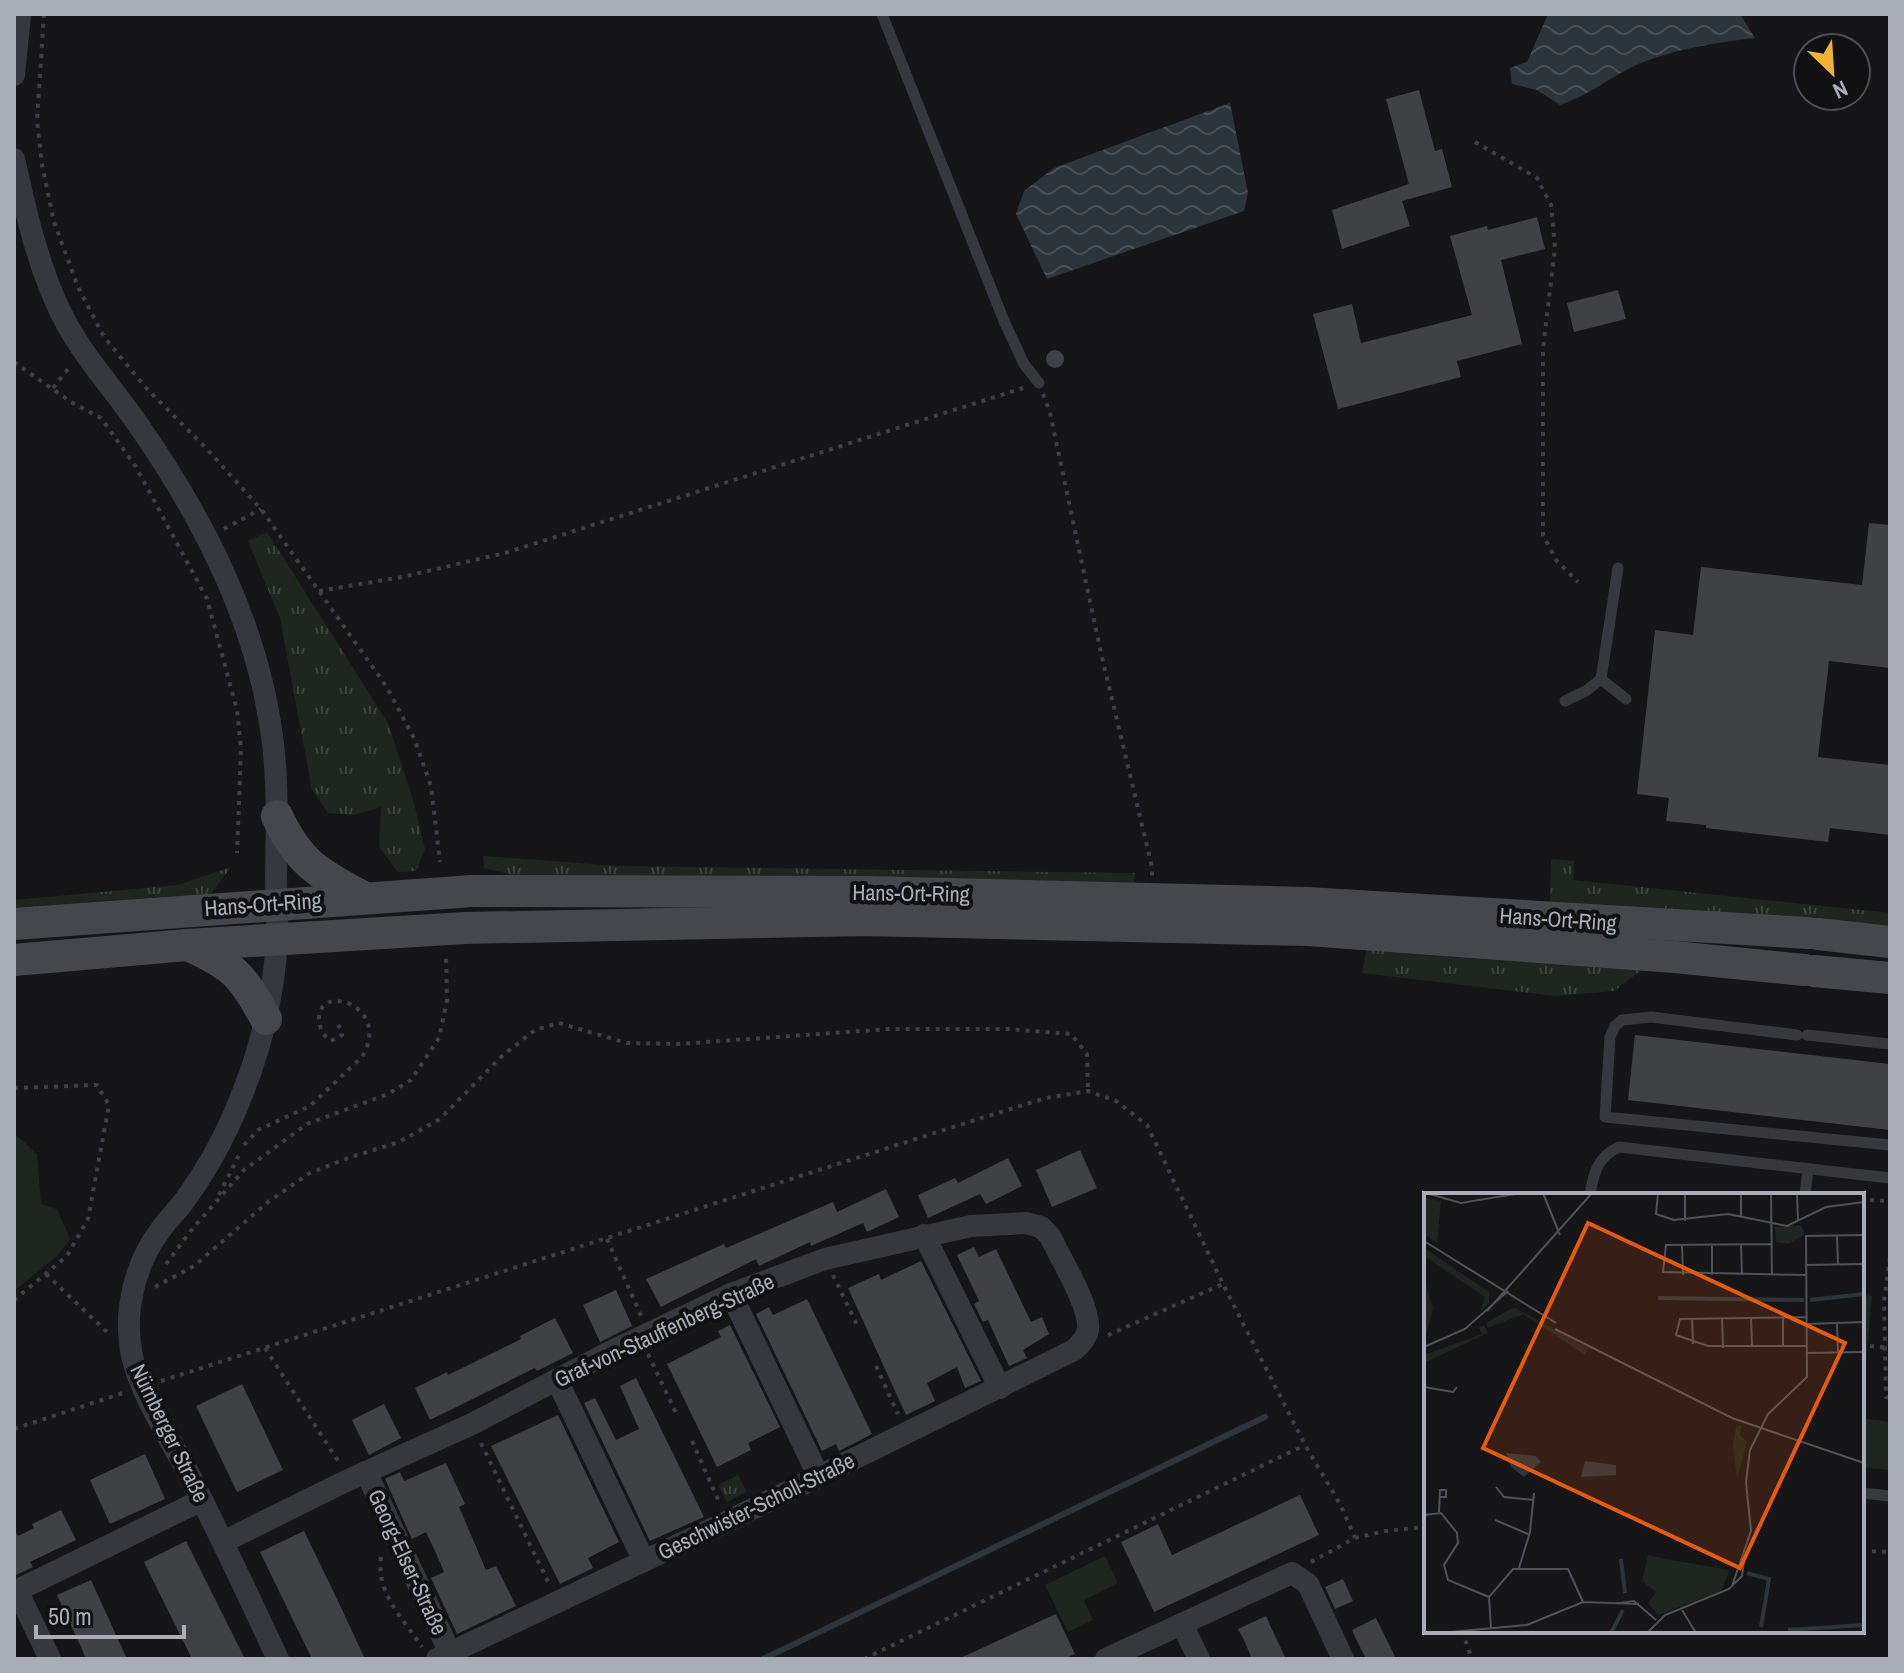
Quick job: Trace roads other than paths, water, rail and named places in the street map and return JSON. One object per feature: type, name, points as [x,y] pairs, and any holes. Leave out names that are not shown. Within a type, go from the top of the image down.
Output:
[{"type":"main road","points":[[277,816],[289,842],[304,860],[363,897]]},
{"type":"main road","name":"Hans-Ort-Ring","points":[[14,924],[472,891],[866,892],[1307,903],[1813,934],[1890,942]]},
{"type":"main road","name":"Hans-Ort-Ring","points":[[14,960],[187,945],[465,928],[865,920],[1308,930],[1675,957],[1890,978]]},
{"type":"main road","points":[[187,945],[230,966],[252,993],[266,1019]]},
{"type":"street","points":[[14,75],[20,14]]},
{"type":"street","name":"Nürnberger Straße","points":[[14,159],[38,254],[61,314],[89,362],[142,431],[208,538],[244,621],[261,673],[273,744],[277,816],[277,939],[266,1019],[243,1093],[205,1169],[159,1232],[138,1269],[130,1312],[132,1357],[143,1386],[223,1542],[278,1659]]},
{"type":"street","name":"Graf-von-Stauffenberg-Straße","points":[[223,1542],[472,1424],[731,1294],[825,1259],[924,1235],[1005,1223],[1041,1227],[1050,1236],[1087,1314],[1088,1332],[1074,1350]]},
{"type":"street","points":[[924,1235],[1000,1388]]},
{"type":"street","points":[[731,1294],[818,1475]]},
{"type":"street","name":"Geschwister-Scholl-Straße","points":[[437,1653],[558,1602],[1074,1350]]},
{"type":"street","points":[[557,1380],[644,1561]]},
{"type":"street","name":"Georg-Elser-Straße","points":[[358,1476],[437,1653]]},
{"type":"street","points":[[50,1659],[16,1591],[202,1500]]},
{"type":"street","points":[[1106,1659],[1292,1573],[1308,1584],[1343,1659]]},
{"type":"street","points":[[1182,1624],[1199,1659]]},
{"type":"lane","points":[[882,14],[1004,321],[1024,364],[1039,383]]},
{"type":"lane","points":[[1565,701],[1586,691],[1601,679],[1618,568]]},
{"type":"lane","points":[[1601,679],[1626,699]]},
{"type":"lane","points":[[1890,1044],[1651,1017],[1622,1020],[1610,1037],[1605,1117],[1890,1145]]},
{"type":"lane","points":[[1590,1193],[1596,1167],[1619,1147],[1890,1178]]},
{"type":"lane","points":[[1805,1193],[1808,1169]]},
{"type":"lane","points":[[1864,1493],[1890,1496]]},
{"type":"water","points":[[1548,14],[1740,14],[1755,38],[1692,48],[1645,61],[1560,105],[1537,90],[1512,84],[1510,68],[1527,62]]},
{"type":"water","points":[[1230,103],[1248,193],[1244,211],[1047,279],[1016,214],[1024,191],[1054,168]]},
{"type":"waterway","points":[[763,1659],[1265,1417]]}]
